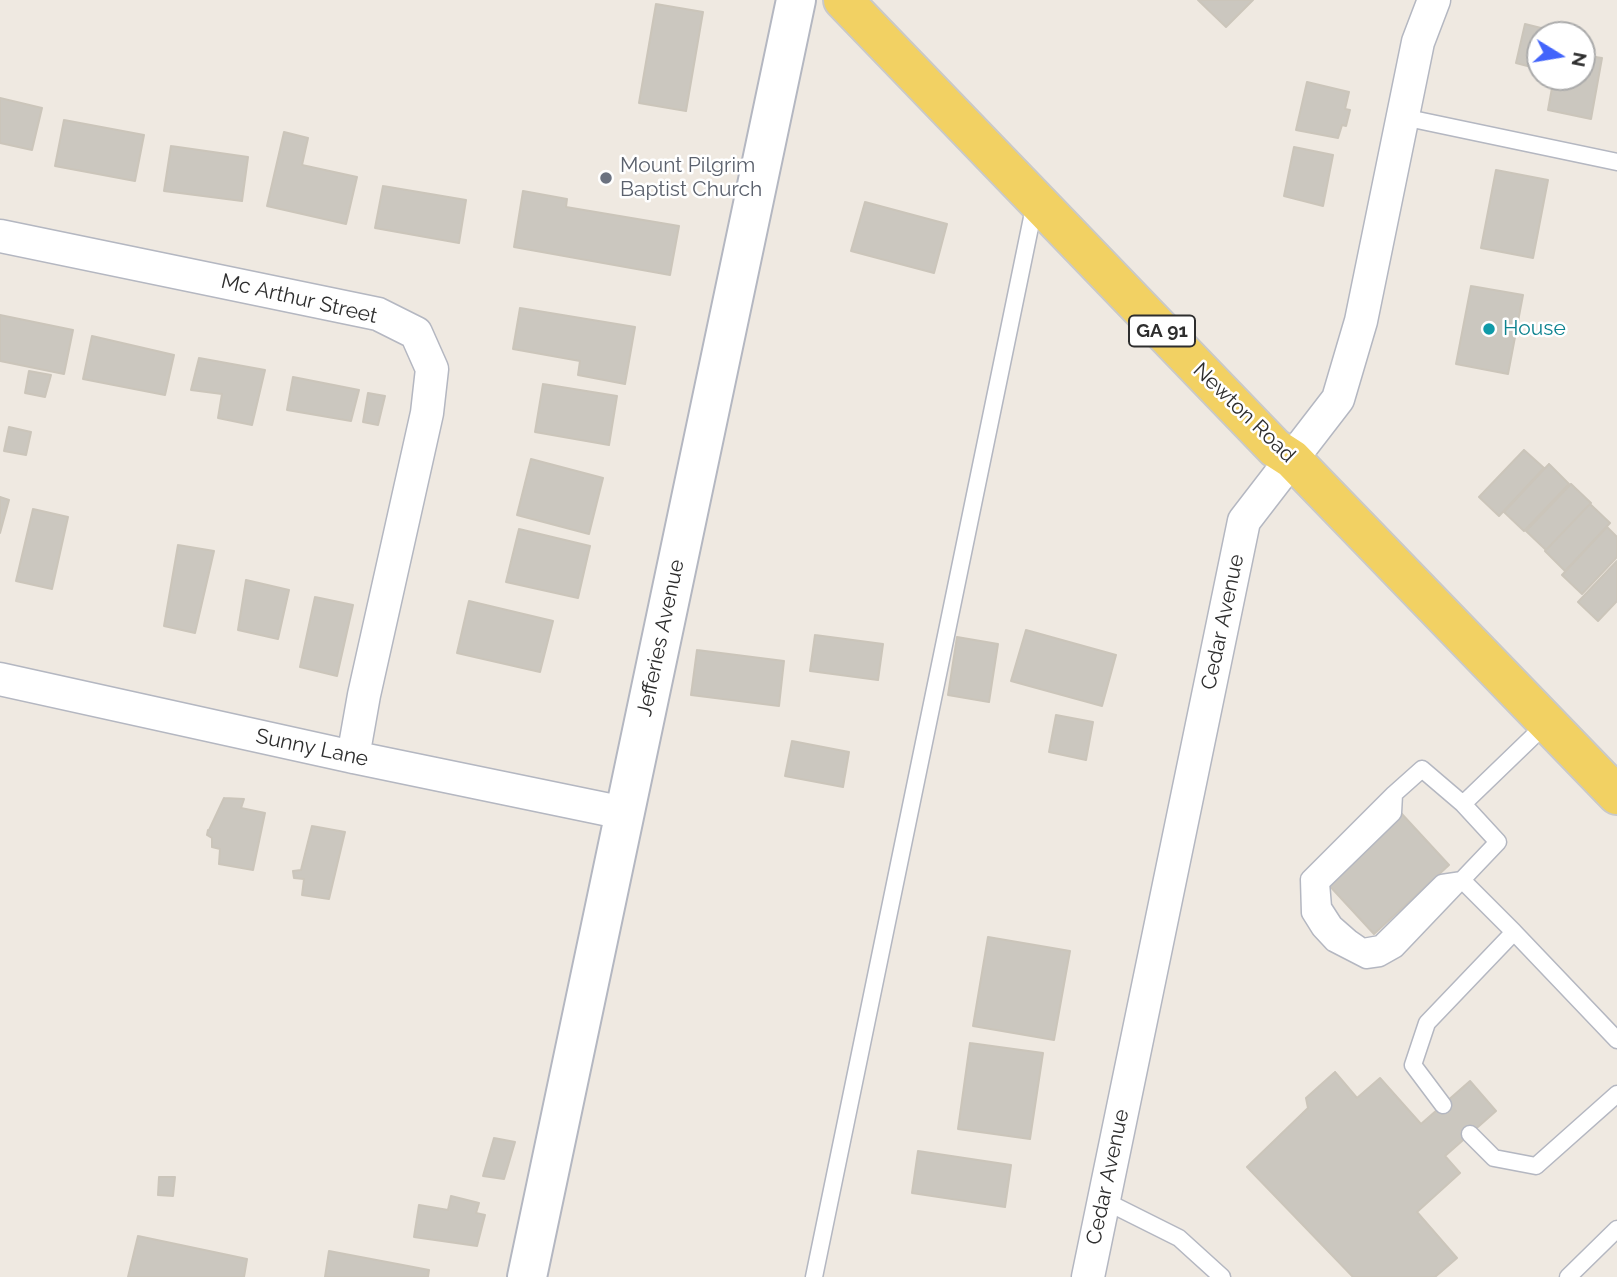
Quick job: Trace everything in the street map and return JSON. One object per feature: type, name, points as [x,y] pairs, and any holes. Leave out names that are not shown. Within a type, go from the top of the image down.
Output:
[{"type":"main road","name":"Newton Road","points":[[843,0],[1275,448],[1292,458],[1617,795]]},
{"type":"street","name":"Jefferies Avenue","points":[[527,1277],[796,0]]},
{"type":"street","name":"Cedar Avenue","points":[[1088,1277],[1244,521],[1338,399],[1361,321],[1418,42],[1434,0]]},
{"type":"street","name":"Mc Arthur Street","points":[[0,236],[378,314],[416,333],[432,369],[427,413],[364,695],[353,757]]},
{"type":"street","name":"Sunny Lane","points":[[0,679],[353,757],[624,813]]},
{"type":"lane","points":[[1403,117],[1617,162]]},
{"type":"lane","points":[[814,1277],[1035,200]]},
{"type":"lane","points":[[1463,804],[1548,722]]},
{"type":"lane","points":[[1422,769],[1463,804],[1498,842],[1396,949],[1380,958],[1366,960],[1333,943],[1310,913],[1309,879],[1422,769]]},
{"type":"lane","points":[[1462,880],[1617,1040]]},
{"type":"lane","points":[[1443,1105],[1413,1065],[1427,1023],[1514,932]]},
{"type":"lane","points":[[1470,1134],[1494,1158],[1536,1166],[1617,1094]]},
{"type":"lane","points":[[1103,1200],[1179,1238],[1222,1277]]},
{"type":"lane","points":[[1568,1277],[1617,1229]]},
{"type":"building","points":[[1198,0],[1253,0],[1226,27]]},
{"type":"building","points":[[656,4],[703,12],[686,111],[639,103]]},
{"type":"building","points":[[1525,24],[1526,66],[1516,63]]},
{"type":"building","points":[[1596,57],[1602,58],[1591,119],[1548,110],[1551,91],[1596,91]]},
{"type":"building","points":[[1307,82],[1349,92],[1345,109],[1350,110],[1346,126],[1342,125],[1338,138],[1296,130]]},
{"type":"building","points":[[0,98],[42,108],[32,150],[0,143]]},
{"type":"building","points":[[64,120],[144,135],[135,181],[55,166]]},
{"type":"building","points":[[284,132],[308,138],[302,165],[357,177],[346,224],[267,206]]},
{"type":"building","points":[[171,146],[248,157],[242,201],[164,191]]},
{"type":"building","points":[[1294,147],[1333,155],[1323,206],[1284,196]]},
{"type":"building","name":"House","points":[[1496,170],[1548,180],[1533,258],[1481,248]]},
{"type":"building","points":[[383,186],[466,200],[459,243],[375,228]]},
{"type":"building","points":[[523,191],[567,199],[566,207],[679,226],[670,275],[514,247]]},
{"type":"building","points":[[865,202],[947,224],[934,273],[851,251]]},
{"type":"building","name":"House","points":[[1471,286],[1523,295],[1508,374],[1456,364]]},
{"type":"building","points":[[520,308],[635,327],[625,384],[578,375],[580,361],[513,349]]},
{"type":"building","points":[[0,315],[73,330],[64,374],[0,361]]},
{"type":"building","points":[[92,336],[174,355],[165,395],[83,379]]},
{"type":"building","points":[[199,358],[265,370],[252,425],[218,418],[222,394],[191,390]]},
{"type":"building","points":[[29,371],[51,375],[45,397],[25,393]]},
{"type":"building","points":[[293,377],[359,390],[351,421],[287,410]]},
{"type":"building","points":[[543,384],[617,396],[609,445],[535,432]]},
{"type":"building","points":[[368,393],[385,396],[378,425],[363,422]]},
{"type":"building","points":[[9,427],[31,432],[26,455],[4,451]]},
{"type":"building","points":[[1524,450],[1544,468],[1499,516],[1479,497]]},
{"type":"building","points":[[531,459],[603,478],[589,534],[517,515]]},
{"type":"building","points":[[1549,464],[1569,484],[1524,531],[1504,512]]},
{"type":"building","points":[[1571,484],[1591,503],[1546,550],[1526,531]]},
{"type":"building","points":[[0,497],[9,500],[0,533]]},
{"type":"building","points":[[1590,504],[1610,523],[1565,571],[1545,551]]},
{"type":"building","points":[[33,509],[68,517],[52,589],[16,581]]},
{"type":"building","points":[[1607,527],[1617,537],[1617,557],[1582,594],[1562,575]]},
{"type":"building","points":[[519,529],[590,546],[578,598],[506,582]]},
{"type":"building","points":[[178,545],[214,551],[195,633],[164,626]]},
{"type":"building","points":[[1617,561],[1617,601],[1598,621],[1578,602]]},
{"type":"building","points":[[246,580],[289,590],[278,639],[238,630]]},
{"type":"building","points":[[315,597],[353,605],[337,676],[300,667]]},
{"type":"building","points":[[469,601],[553,621],[540,672],[457,653]]},
{"type":"building","points":[[1026,630],[1116,655],[1102,706],[1011,681]]},
{"type":"building","points":[[815,635],[883,644],[878,680],[810,671]]},
{"type":"building","points":[[957,637],[998,644],[989,702],[948,695]]},
{"type":"building","points":[[697,650],[784,661],[779,706],[691,695]]},
{"type":"building","points":[[1056,715],[1093,722],[1086,760],[1049,752]]},
{"type":"building","points":[[792,741],[849,752],[843,787],[785,776]]},
{"type":"building","points":[[224,798],[244,799],[241,808],[265,813],[253,870],[219,864],[220,849],[212,847],[212,838],[207,835]]},
{"type":"building","points":[[1401,813],[1449,865],[1374,934],[1326,882]]},
{"type":"building","points":[[312,826],[345,832],[329,899],[302,895],[304,879],[294,878],[293,871],[301,870]]},
{"type":"building","points":[[988,937],[1070,951],[1054,1040],[973,1026]]},
{"type":"building","points":[[970,1043],[1043,1053],[1030,1139],[958,1129]]},
{"type":"building","points":[[1335,1072],[1357,1098],[1380,1078],[1421,1124],[1470,1081],[1496,1111],[1445,1156],[1460,1173],[1417,1212],[1457,1258],[1435,1277],[1353,1277],[1247,1167],[1308,1108],[1306,1098]]},
{"type":"building","points":[[494,1138],[515,1142],[504,1179],[483,1176]]},
{"type":"building","points":[[918,1151],[1011,1165],[1005,1207],[912,1193]]},
{"type":"building","points":[[159,1177],[175,1177],[173,1196],[158,1195]]},
{"type":"building","points":[[451,1196],[479,1203],[476,1213],[485,1215],[477,1246],[414,1237],[419,1205],[448,1210]]},
{"type":"building","points":[[138,1236],[247,1259],[244,1277],[128,1277]]},
{"type":"building","points":[[329,1251],[429,1270],[428,1277],[325,1277]]},
{"type":"place","name":"Mount Pilgrim Baptist Church","points":[[606,178]]},
{"type":"place","name":"House","points":[[1489,329]]}]
